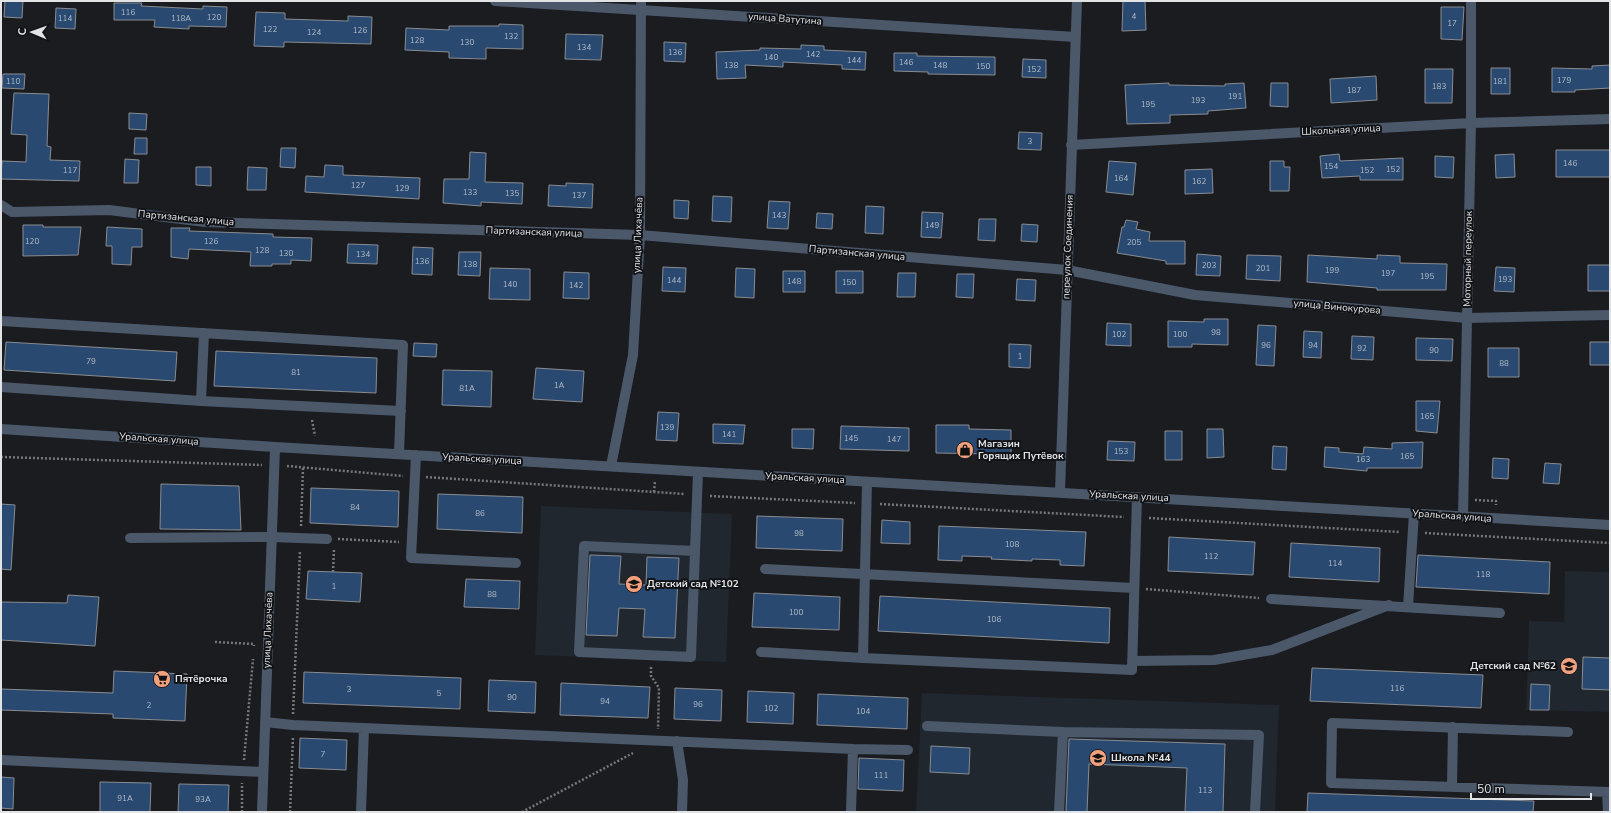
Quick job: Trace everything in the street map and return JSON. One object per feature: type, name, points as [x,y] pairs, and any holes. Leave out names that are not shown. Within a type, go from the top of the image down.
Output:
[{"type":"street","name":"улица Ватутина","points":[[495,1],[641,5],[1075,37]]},
{"type":"street","name":"переулок Соединения","points":[[1060,492],[1077,1]]},
{"type":"street","name":"Моторный переулок","points":[[1463,516],[1471,123],[1471,1]]},
{"type":"street","name":"улица Лихачёва","points":[[611,466],[633,355],[640,235],[641,5]]},
{"type":"street","name":"Школьная улица","points":[[1071,145],[1471,123],[1610,119]]},
{"type":"street","name":"Партизанская улица","points":[[1,205],[12,212],[109,210],[205,222],[640,235],[1067,270]]},
{"type":"street","name":"улица Винокурова","points":[[1067,270],[1195,296],[1467,318],[1610,315]]},
{"type":"street","points":[[1,321],[403,345],[399,454]]},
{"type":"street","points":[[201,401],[204,333]]},
{"type":"street","points":[[1,387],[201,401],[401,411]]},
{"type":"street","name":"Уральская улица","points":[[1,428],[275,447],[1610,525]]},
{"type":"street","name":"улица Лихачёва","points":[[262,812],[275,447]]},
{"type":"street","points":[[416,455],[411,558],[516,563]]},
{"type":"street","points":[[695,551],[584,546],[579,652],[691,657],[698,472]]},
{"type":"street","points":[[863,658],[864,573],[868,482]]},
{"type":"street","points":[[761,652],[1132,670],[1137,497]]},
{"type":"street","points":[[1408,607],[1414,513]]},
{"type":"street","points":[[130,538],[272,537],[327,539]]},
{"type":"street","points":[[765,569],[1134,588]]},
{"type":"street","points":[[1272,599],[1500,613]]},
{"type":"street","points":[[1132,661],[1214,660],[1272,650],[1389,606]]},
{"type":"street","points":[[265,722],[293,725],[908,750]]},
{"type":"street","points":[[1568,732],[1332,723],[1331,783],[1609,792],[1608,812]]},
{"type":"street","points":[[927,726],[1063,732],[1259,735],[1255,812]]},
{"type":"street","points":[[1452,786],[1453,727]]},
{"type":"street","points":[[361,812],[364,728]]},
{"type":"street","points":[[1059,812],[1063,732]]},
{"type":"street","points":[[677,741],[683,780],[682,812]]},
{"type":"street","points":[[851,812],[853,748]]},
{"type":"street","points":[[1,760],[263,772]]},
{"type":"path","points":[[312,415],[315,434]]},
{"type":"path","points":[[1,457],[274,465],[698,495],[1610,543]]},
{"type":"path","points":[[290,812],[303,468]]},
{"type":"path","points":[[327,539],[412,542]]},
{"type":"path","points":[[332,572],[334,560]]},
{"type":"path","points":[[1134,588],[1272,599]]},
{"type":"path","points":[[215,642],[254,644],[243,771],[242,812]]},
{"type":"path","points":[[651,665],[651,676],[659,688],[658,740]]},
{"type":"path","points":[[522,812],[638,750]]},
{"type":"shaded area","name":"Детский сад №102","points":[[541,506],[732,514],[726,662],[535,655]]},
{"type":"shaded area","name":"Детский сад №62","points":[[1565,571],[1610,572],[1610,712],[1526,710],[1529,621],[1564,622]]},
{"type":"shaded area","name":"Школа №44","points":[[922,693],[1279,705],[1275,812],[916,812]]},
{"type":"building","points":[[5,1],[23,1],[22,18],[4,17]]},
{"type":"building","points":[[1123,1],[1145,1],[1146,30],[1122,31]]},
{"type":"building","points":[[114,3],[142,3],[141,6],[203,9],[203,6],[227,7],[226,27],[189,26],[189,29],[154,27],[155,20],[114,20]]},
{"type":"building","points":[[1441,7],[1464,7],[1462,40],[1441,39]]},
{"type":"building","points":[[56,8],[76,9],[75,29],[55,28]]},
{"type":"building","points":[[256,12],[285,13],[285,19],[348,21],[348,16],[372,17],[371,44],[284,42],[284,47],[254,46]]},
{"type":"building","points":[[499,24],[523,25],[523,49],[486,48],[486,59],[449,58],[449,52],[405,50],[406,28],[449,30],[449,26],[499,26]]},
{"type":"building","points":[[566,34],[603,35],[601,60],[565,59]]},
{"type":"building","points":[[664,42],[686,43],[685,62],[664,61]]},
{"type":"building","points":[[801,45],[824,46],[824,50],[866,52],[865,70],[842,69],[842,65],[783,62],[783,67],[745,65],[746,78],[717,79],[716,52],[760,50],[760,48],[801,49]]},
{"type":"building","points":[[894,53],[917,53],[917,56],[995,57],[995,75],[928,74],[928,72],[894,71]]},
{"type":"building","points":[[1023,59],[1046,60],[1046,78],[1022,77]]},
{"type":"building","points":[[1610,65],[1610,88],[1575,90],[1575,92],[1552,92],[1552,68],[1592,69],[1592,66]]},
{"type":"building","points":[[1491,68],[1510,68],[1510,94],[1491,94]]},
{"type":"building","points":[[1425,69],[1453,69],[1452,103],[1425,103]]},
{"type":"building","points":[[3,74],[25,74],[24,89],[2,88]]},
{"type":"building","points":[[1376,76],[1377,100],[1331,103],[1330,79]]},
{"type":"building","points":[[1169,83],[1169,85],[1225,86],[1225,84],[1244,83],[1246,108],[1208,111],[1208,114],[1170,115],[1170,123],[1127,124],[1125,85]]},
{"type":"building","points":[[1271,83],[1288,83],[1288,107],[1270,106]]},
{"type":"building","points":[[14,93],[49,94],[47,146],[51,147],[50,160],[80,161],[79,181],[1,179],[2,161],[26,162],[27,135],[11,134]]},
{"type":"building","points":[[129,113],[147,114],[146,130],[129,129]]},
{"type":"building","points":[[1019,132],[1042,133],[1041,150],[1018,149]]},
{"type":"building","points":[[135,138],[147,138],[147,154],[134,154]]},
{"type":"building","points":[[281,148],[296,148],[295,168],[280,167]]},
{"type":"building","points":[[1556,150],[1610,150],[1610,177],[1556,177]]},
{"type":"building","points":[[470,152],[486,153],[485,182],[523,183],[522,204],[481,202],[481,206],[443,203],[444,179],[469,179]]},
{"type":"building","points":[[1339,154],[1340,161],[1403,158],[1403,180],[1360,180],[1360,176],[1322,178],[1320,156]]},
{"type":"building","points":[[1514,154],[1515,177],[1496,178],[1495,155]]},
{"type":"building","points":[[1435,156],[1454,157],[1453,178],[1435,177]]},
{"type":"building","points":[[125,159],[139,160],[138,183],[124,183]]},
{"type":"building","points":[[1109,161],[1136,163],[1133,195],[1106,192]]},
{"type":"building","points":[[1270,161],[1284,161],[1284,167],[1290,167],[1289,191],[1270,191]]},
{"type":"building","points":[[325,165],[343,166],[343,175],[420,178],[419,199],[305,192],[306,176],[324,177]]},
{"type":"building","points":[[196,167],[211,167],[211,186],[196,185]]},
{"type":"building","points":[[248,167],[267,168],[266,190],[247,190]]},
{"type":"building","points":[[1212,169],[1213,193],[1185,194],[1185,170]]},
{"type":"building","points":[[566,183],[593,184],[592,208],[548,206],[549,185],[566,186]]},
{"type":"building","points":[[713,196],[732,197],[731,222],[712,221]]},
{"type":"building","points":[[674,200],[689,201],[688,219],[674,218]]},
{"type":"building","points":[[769,201],[790,202],[788,229],[767,228]]},
{"type":"building","points":[[866,206],[884,207],[883,234],[865,233]]},
{"type":"building","points":[[922,212],[943,213],[941,238],[921,237]]},
{"type":"building","points":[[817,213],[833,214],[832,229],[816,228]]},
{"type":"building","points":[[979,219],[996,219],[995,241],[978,240]]},
{"type":"building","points":[[1126,220],[1138,222],[1136,229],[1150,232],[1149,241],[1185,241],[1185,264],[1166,264],[1166,261],[1117,253],[1122,227],[1124,227]]},
{"type":"building","points":[[1022,224],[1038,225],[1037,242],[1021,241]]},
{"type":"building","points":[[23,225],[43,225],[43,227],[81,227],[78,255],[23,256]]},
{"type":"building","points":[[107,227],[142,229],[142,247],[132,247],[131,265],[112,264],[112,246],[106,246]]},
{"type":"building","points":[[171,228],[190,228],[189,231],[273,234],[273,237],[312,238],[311,261],[291,260],[291,264],[250,266],[251,252],[189,249],[188,259],[171,257]]},
{"type":"building","points":[[348,244],[378,245],[377,264],[347,263]]},
{"type":"building","points":[[413,247],[433,248],[432,275],[412,274]]},
{"type":"building","points":[[459,252],[481,252],[480,276],[458,275]]},
{"type":"building","points":[[1197,254],[1221,256],[1220,276],[1196,275]]},
{"type":"building","points":[[1247,255],[1281,256],[1280,281],[1246,279]]},
{"type":"building","points":[[1308,255],[1377,259],[1377,255],[1400,256],[1400,263],[1447,264],[1446,290],[1377,290],[1377,288],[1307,282]]},
{"type":"building","points":[[1588,265],[1610,265],[1610,291],[1588,291]]},
{"type":"building","points":[[663,267],[686,268],[685,292],[662,291]]},
{"type":"building","points":[[1496,267],[1515,268],[1514,292],[1494,291]]},
{"type":"building","points":[[490,268],[530,269],[530,300],[489,299]]},
{"type":"building","points":[[736,268],[755,269],[754,298],[735,297]]},
{"type":"building","points":[[783,271],[805,271],[805,292],[783,292]]},
{"type":"building","points":[[836,271],[863,271],[863,293],[836,293]]},
{"type":"building","points":[[564,272],[589,273],[589,299],[563,298]]},
{"type":"building","points":[[898,273],[916,273],[915,297],[897,297]]},
{"type":"building","points":[[957,274],[974,274],[973,298],[956,297]]},
{"type":"building","points":[[1017,279],[1036,280],[1035,301],[1016,300]]},
{"type":"building","points":[[1204,319],[1228,319],[1228,345],[1192,344],[1192,347],[1168,347],[1168,321],[1204,322]]},
{"type":"building","points":[[1107,323],[1131,324],[1131,346],[1106,345]]},
{"type":"building","points":[[1258,325],[1276,326],[1274,366],[1256,365]]},
{"type":"building","points":[[1304,331],[1322,332],[1321,358],[1303,357]]},
{"type":"building","points":[[1352,336],[1374,337],[1373,360],[1351,359]]},
{"type":"building","points":[[1416,338],[1453,339],[1452,361],[1416,360]]},
{"type":"building","points":[[6,342],[177,352],[175,381],[4,370]]},
{"type":"building","points":[[1590,342],[1610,342],[1610,365],[1590,365]]},
{"type":"building","points":[[414,343],[437,344],[436,357],[413,356]]},
{"type":"building","points":[[1009,344],[1031,345],[1030,368],[1009,367]]},
{"type":"building","points":[[1488,348],[1519,348],[1519,377],[1488,377]]},
{"type":"building","points":[[216,351],[377,358],[376,393],[214,386]]},
{"type":"building","points":[[536,368],[584,371],[582,402],[533,399]]},
{"type":"building","points":[[443,370],[492,371],[491,407],[442,405]]},
{"type":"building","points":[[1416,401],[1440,401],[1437,433],[1416,431]]},
{"type":"building","points":[[658,412],[679,413],[677,441],[656,440]]},
{"type":"building","points":[[713,424],[745,425],[743,444],[713,443]]},
{"type":"building","points":[[936,425],[969,425],[969,429],[1011,430],[1011,458],[989,458],[989,454],[936,453]]},
{"type":"building","points":[[841,426],[909,428],[909,451],[840,449]]},
{"type":"building","points":[[792,429],[814,429],[813,449],[792,448]]},
{"type":"building","points":[[1207,429],[1223,429],[1224,457],[1207,458]]},
{"type":"building","points":[[1165,431],[1182,431],[1182,460],[1165,460]]},
{"type":"building","points":[[1108,441],[1135,442],[1134,461],[1107,460]]},
{"type":"building","points":[[1423,442],[1422,468],[1367,468],[1367,471],[1324,467],[1325,447],[1339,448],[1339,452],[1363,454],[1364,447],[1392,449],[1392,443]]},
{"type":"building","points":[[1273,446],[1287,447],[1286,470],[1272,469]]},
{"type":"building","points":[[1493,458],[1509,459],[1508,479],[1492,478]]},
{"type":"building","points":[[1545,463],[1561,464],[1559,484],[1543,483]]},
{"type":"building","points":[[161,484],[239,486],[241,530],[160,529]]},
{"type":"building","points":[[311,488],[399,491],[398,527],[310,523]]},
{"type":"building","points":[[438,494],[523,497],[522,533],[437,529]]},
{"type":"building","points":[[1,504],[15,505],[11,570],[1,569]]},
{"type":"building","points":[[757,516],[843,519],[842,551],[756,548]]},
{"type":"building","points":[[882,520],[910,522],[910,544],[881,543]]},
{"type":"building","points":[[939,526],[1086,532],[1084,566],[1060,565],[1060,560],[1032,559],[1032,561],[991,559],[992,557],[962,556],[962,561],[938,560]]},
{"type":"building","points":[[1169,537],[1255,542],[1253,575],[1168,571]]},
{"type":"building","points":[[1291,543],[1380,548],[1379,582],[1289,577]]},
{"type":"building","points":[[590,555],[621,556],[619,584],[646,585],[647,557],[679,558],[675,638],[643,637],[645,609],[619,608],[617,636],[586,635]]},
{"type":"building","points":[[1418,555],[1550,562],[1549,594],[1416,587]]},
{"type":"building","points":[[308,571],[362,573],[360,602],[306,599]]},
{"type":"building","points":[[466,579],[520,581],[519,609],[464,607]]},
{"type":"building","points":[[754,593],[840,597],[839,630],[752,627]]},
{"type":"building","points":[[68,595],[99,597],[95,646],[1,640],[1,602],[67,603]]},
{"type":"building","points":[[880,596],[1110,608],[1109,643],[878,631]]},
{"type":"building","points":[[1583,657],[1610,658],[1610,690],[1582,689]]},
{"type":"building","points":[[1312,668],[1483,675],[1481,708],[1310,701]]},
{"type":"building","points":[[114,671],[187,674],[185,721],[113,718],[113,714],[1,710],[1,689],[113,693]]},
{"type":"building","points":[[304,672],[461,678],[460,709],[303,703]]},
{"type":"building","points":[[489,680],[536,682],[535,713],[488,711]]},
{"type":"building","points":[[561,683],[650,687],[648,718],[560,715]]},
{"type":"building","points":[[1531,684],[1550,685],[1549,710],[1530,710]]},
{"type":"building","points":[[675,688],[722,690],[721,721],[674,719]]},
{"type":"building","points":[[748,691],[794,693],[793,724],[747,722]]},
{"type":"building","points":[[818,694],[908,698],[907,729],[817,725]]},
{"type":"building","points":[[300,738],[347,740],[346,770],[299,768]]},
{"type":"building","points":[[1069,739],[1225,744],[1223,812],[1185,812],[1187,768],[1089,764],[1087,812],[1066,812]]},
{"type":"building","points":[[931,746],[970,748],[969,774],[930,772]]},
{"type":"building","points":[[859,758],[904,760],[903,791],[858,789]]},
{"type":"building","points":[[1,777],[14,778],[13,809],[1,808]]},
{"type":"building","points":[[100,782],[151,783],[150,812],[100,812]]},
{"type":"building","points":[[179,784],[229,785],[228,812],[178,812]]},
{"type":"building","points":[[1308,793],[1534,801],[1533,812],[1307,812]]},
{"type":"place","name":"Магазин Горящих Путёвок","points":[[965,450]]},
{"type":"place","name":"Детский сад №102","points":[[634,584]]},
{"type":"place","name":"Детский сад №62","points":[[1569,666]]},
{"type":"place","name":"Пятёрочка","points":[[162,679]]},
{"type":"place","name":"Школа №44","points":[[1098,758]]}]
